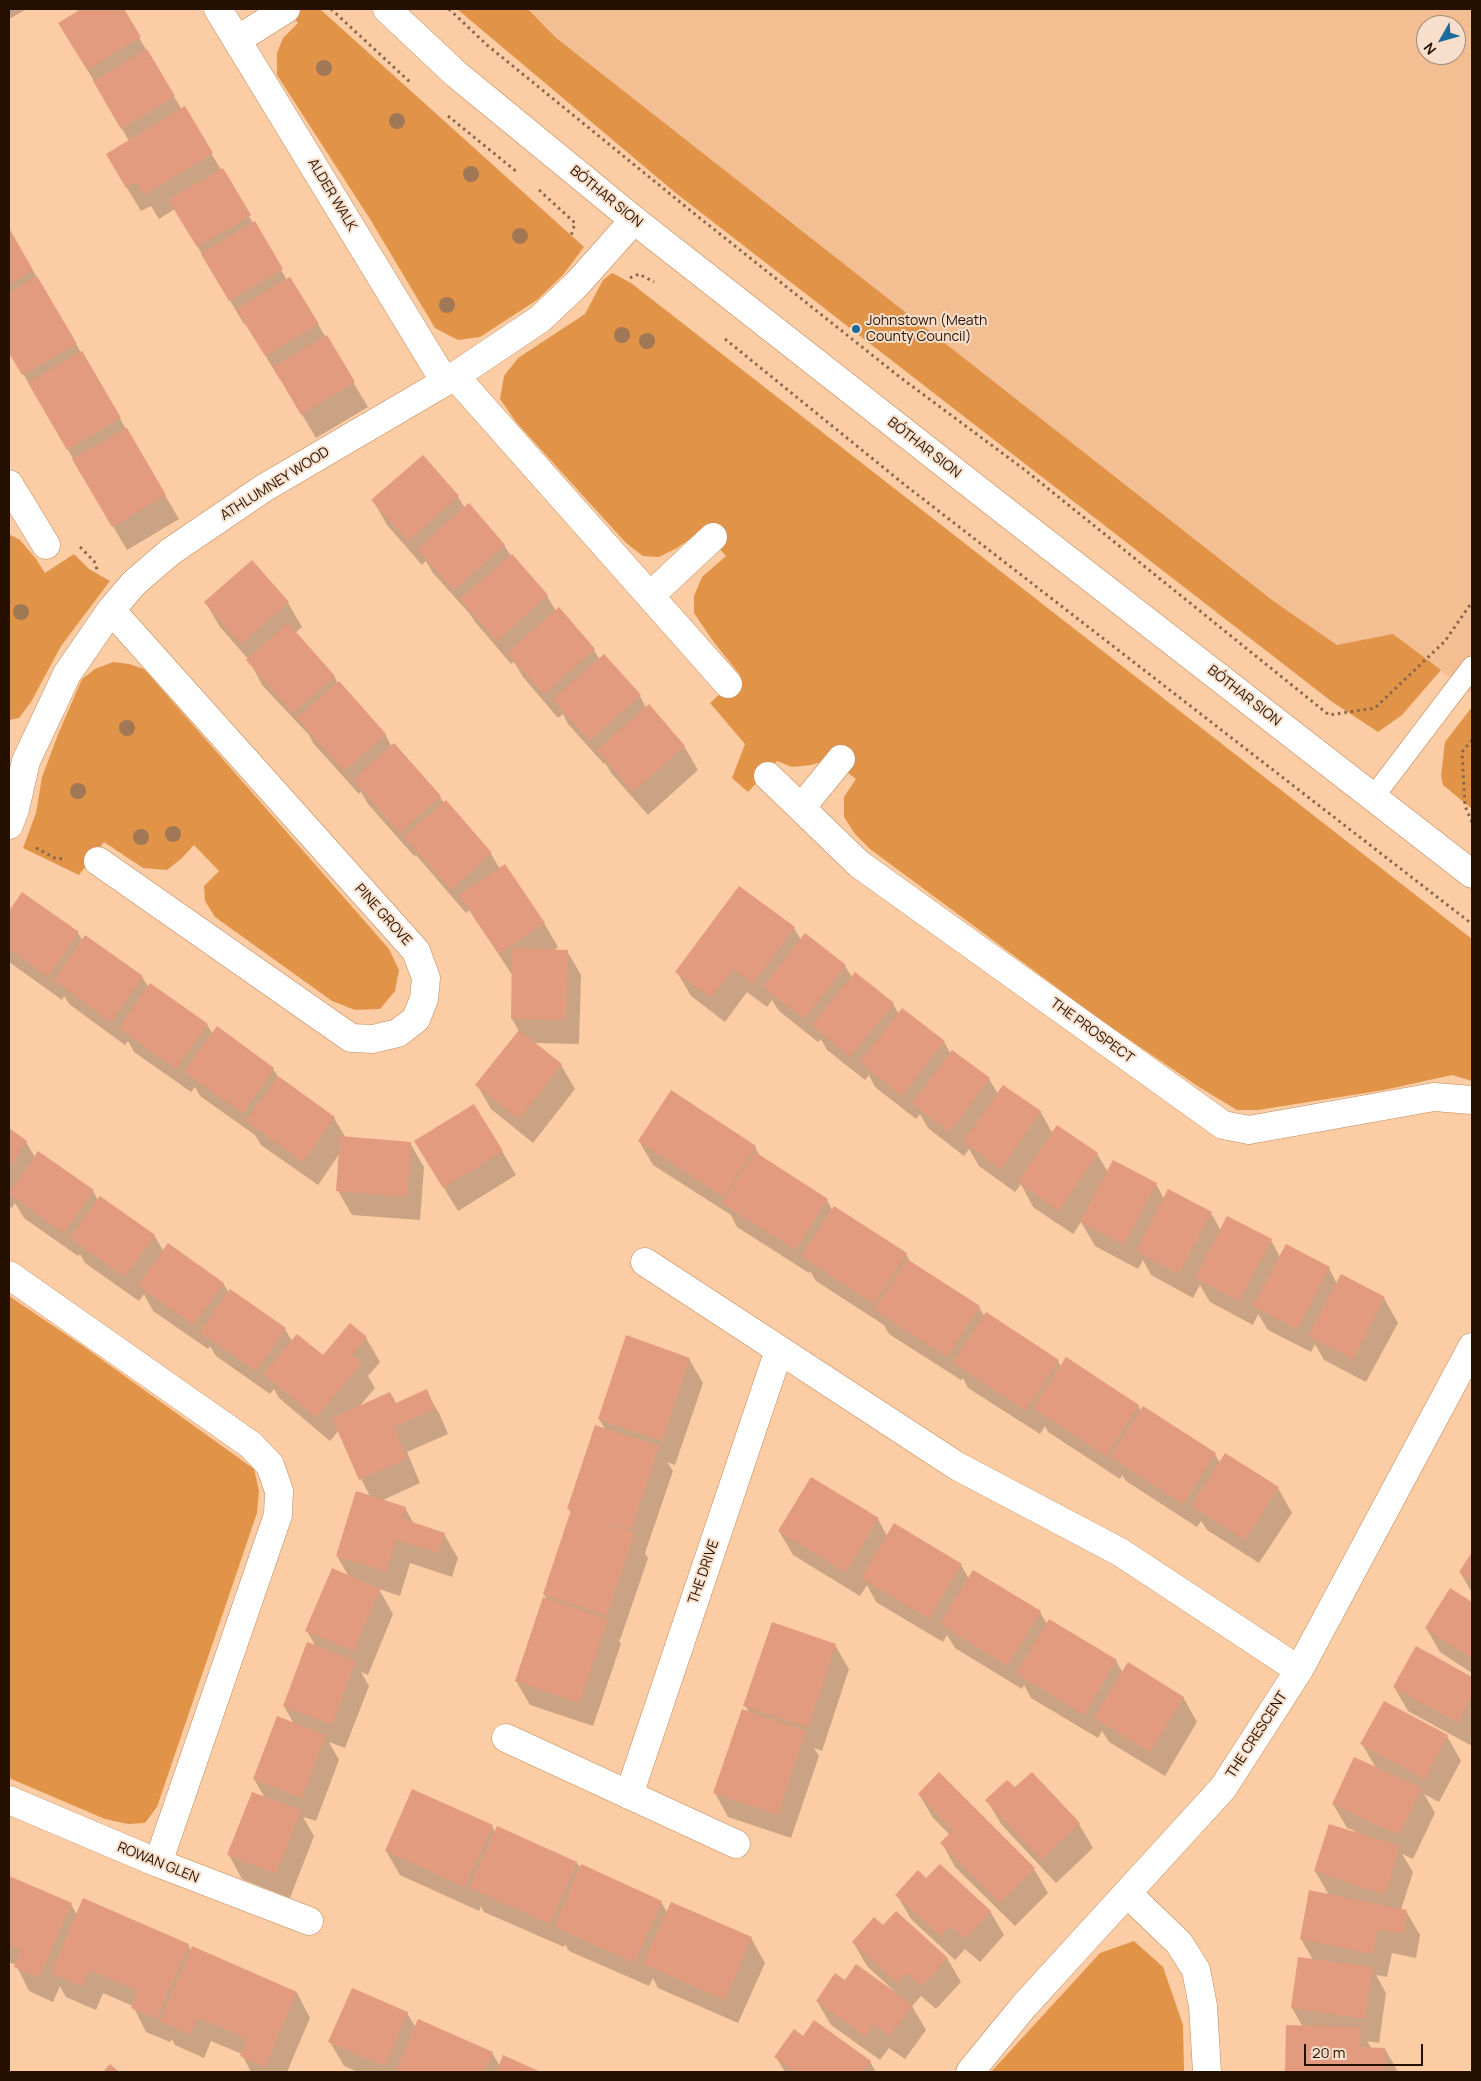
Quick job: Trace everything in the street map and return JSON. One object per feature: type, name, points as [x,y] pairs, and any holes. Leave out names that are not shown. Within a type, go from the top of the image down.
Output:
[{"type":"street","name":"ALDER WALK","points":[[218,9],[450,379],[650,596],[728,684]]},
{"type":"street","points":[[237,40],[286,9]]},
{"type":"street","name":"BÓTHAR SION","points":[[387,9],[456,74],[634,220],[1472,874]]},
{"type":"street","name":"ATHLUMNEY WOOD","points":[[9,826],[15,809],[17,758],[67,674],[111,610],[134,583],[170,552],[264,488],[450,379],[540,319],[577,284],[634,220]]},
{"type":"street","points":[[9,484],[46,545]]},
{"type":"street","points":[[650,596],[713,537]]},
{"type":"street","name":"PINE GROVE","points":[[98,861],[351,1038],[373,1039],[398,1033],[416,1019],[424,999],[426,978],[416,951],[111,610]]},
{"type":"street","points":[[802,808],[841,759]]},
{"type":"street","name":"THE PROSPECT","points":[[768,776],[859,864],[1224,1125],[1249,1130],[1434,1097],[1472,1100]]},
{"type":"street","points":[[645,1262],[958,1466],[1120,1552],[1299,1670]]},
{"type":"street","points":[[9,1275],[251,1445],[270,1465],[279,1491],[278,1515],[158,1863]]},
{"type":"street","name":"THE CRESCENT","points":[[970,2072],[1024,2006],[1223,1788],[1299,1670],[1472,1347]]},
{"type":"street","name":"THE DRIVE","points":[[629,1795],[779,1350]]},
{"type":"street","points":[[506,1738],[736,1844]]},
{"type":"street","name":"ROWAN GLEN","points":[[9,1800],[158,1863],[309,1921]]},
{"type":"street","points":[[1127,1893],[1179,1943],[1196,1970],[1203,2006],[1207,2072]]},
{"type":"lane","points":[[1374,796],[1472,667]]},
{"type":"path","points":[[449,9],[488,45],[691,211],[901,378],[1025,470],[1330,715],[1375,708],[1445,641],[1472,602]]},
{"type":"path","points":[[545,196],[575,223]]},
{"type":"path","points":[[722,336],[905,485],[1472,924]]},
{"type":"path","points":[[46,545],[77,544],[94,561],[111,610]]},
{"type":"path","points":[[1472,740],[1462,752],[1465,806],[1472,822]]},
{"type":"path","points":[[32,846],[55,858],[98,861]]},
{"type":"shaded area","points":[[287,9],[320,9],[584,247],[563,275],[537,300],[480,337],[458,340],[435,328],[370,219],[277,75],[277,53],[283,38],[298,23]]},
{"type":"shaded area","points":[[457,9],[528,9],[555,37],[1272,600],[1337,645],[1393,634],[1441,670],[1402,715],[1378,732],[1331,701],[677,194]]},
{"type":"shaded area","points":[[528,9],[1472,9],[1472,694],[1393,634],[1337,645],[1272,600],[555,37]]},
{"type":"shaded area","points":[[612,273],[631,283],[1472,939],[1472,1081],[1452,1075],[1384,1090],[1258,1110],[1237,1110],[1199,1087],[1102,1021],[870,849],[855,834],[844,817],[844,797],[856,779],[830,759],[811,765],[792,767],[777,761],[748,792],[732,778],[745,744],[710,703],[740,675],[694,613],[694,596],[702,577],[726,556],[703,530],[677,548],[659,557],[643,556],[626,543],[516,422],[500,399],[504,376],[518,358],[585,314],[603,280]]},
{"type":"shaded area","points":[[9,534],[20,540],[45,573],[74,554],[89,569],[110,581],[61,646],[31,702],[19,718],[9,720]]},
{"type":"shaded area","points":[[113,662],[129,664],[144,669],[389,949],[399,970],[395,991],[380,1009],[355,1010],[332,1001],[215,917],[205,901],[204,886],[219,871],[194,845],[167,870],[143,868],[104,842],[79,875],[23,848],[36,813],[42,777],[82,679],[95,669]]},
{"type":"shaded area","points":[[1472,707],[1472,809],[1443,785],[1441,776],[1445,742]]},
{"type":"shaded area","points":[[9,1296],[83,1346],[254,1469],[259,1491],[257,1513],[157,1807],[145,1823],[128,1824],[105,1819],[9,1778]]},
{"type":"shaded area","points":[[1134,1941],[1163,1967],[1183,2025],[1184,2072],[991,2072],[1100,1953]]},
{"type":"building","points":[[81,9],[124,9],[141,37],[87,70],[58,23]]},
{"type":"building","points":[[147,49],[175,96],[121,129],[93,81]]},
{"type":"building","points":[[185,106],[213,153],[144,195],[136,182],[126,188],[106,154]]},
{"type":"building","points":[[223,168],[251,215],[197,247],[168,200]]},
{"type":"building","points":[[255,221],[283,269],[229,301],[201,254]]},
{"type":"building","points":[[9,228],[33,270],[9,284]]},
{"type":"building","points":[[37,276],[77,344],[22,375],[9,353],[9,293]]},
{"type":"building","points":[[290,277],[319,324],[265,356],[236,309]]},
{"type":"building","points":[[327,335],[355,382],[301,415],[273,367]]},
{"type":"building","points":[[82,351],[121,418],[67,450],[28,383]]},
{"type":"building","points":[[127,428],[166,495],[112,527],[72,459]]},
{"type":"building","points":[[423,455],[459,496],[408,541],[371,500]]},
{"type":"building","points":[[469,503],[505,545],[454,590],[417,549]]},
{"type":"building","points":[[512,554],[548,595],[497,641],[460,599]]},
{"type":"building","points":[[252,560],[289,602],[241,644],[204,602]]},
{"type":"building","points":[[559,607],[595,649],[544,694],[507,653]]},
{"type":"building","points":[[288,623],[335,676],[293,713],[246,660]]},
{"type":"building","points":[[604,654],[641,695],[589,741],[553,699]]},
{"type":"building","points":[[339,681],[386,734],[344,771],[297,718]]},
{"type":"building","points":[[649,704],[685,746],[633,792],[597,750]]},
{"type":"building","points":[[394,743],[441,796],[400,833],[353,780]]},
{"type":"building","points":[[446,800],[492,853],[451,890],[404,837]]},
{"type":"building","points":[[505,864],[545,923],[499,954],[459,895]]},
{"type":"building","points":[[739,886],[795,927],[753,984],[733,969],[711,998],[675,972]]},
{"type":"building","points":[[22,892],[79,932],[48,977],[9,949],[9,911]]},
{"type":"building","points":[[805,933],[846,965],[804,1019],[763,987]]},
{"type":"building","points":[[85,935],[143,976],[111,1022],[54,980]]},
{"type":"building","points":[[512,948],[568,950],[566,1020],[511,1019]]},
{"type":"building","points":[[855,972],[894,1003],[850,1057],[812,1025]]},
{"type":"building","points":[[150,983],[208,1024],[176,1069],[119,1028]]},
{"type":"building","points":[[902,1008],[945,1041],[902,1096],[860,1062]]},
{"type":"building","points":[[217,1026],[274,1068],[243,1113],[184,1072]]},
{"type":"building","points":[[519,1030],[562,1064],[519,1119],[475,1085]]},
{"type":"building","points":[[952,1050],[990,1078],[950,1132],[912,1104]]},
{"type":"building","points":[[278,1076],[335,1117],[303,1162],[246,1121]]},
{"type":"building","points":[[1003,1085],[1041,1111],[1001,1169],[963,1142]]},
{"type":"building","points":[[671,1090],[756,1146],[724,1197],[638,1141]]},
{"type":"building","points":[[474,1104],[503,1151],[443,1188],[414,1141]]},
{"type":"building","points":[[1057,1125],[1098,1153],[1059,1211],[1018,1182]]},
{"type":"building","points":[[9,1128],[27,1141],[9,1168]]},
{"type":"building","points":[[340,1136],[411,1142],[407,1197],[336,1191]]},
{"type":"building","points":[[38,1151],[94,1190],[64,1233],[9,1194]]},
{"type":"building","points":[[755,1152],[828,1199],[795,1250],[722,1203]]},
{"type":"building","points":[[1113,1160],[1157,1183],[1124,1245],[1080,1222]]},
{"type":"building","points":[[1168,1189],[1212,1212],[1179,1274],[1136,1251]]},
{"type":"building","points":[[100,1196],[155,1235],[125,1277],[70,1238]]},
{"type":"building","points":[[834,1206],[907,1253],[874,1304],[801,1256]]},
{"type":"building","points":[[1227,1216],[1272,1239],[1239,1301],[1195,1278]]},
{"type":"building","points":[[168,1243],[224,1283],[194,1325],[138,1286]]},
{"type":"building","points":[[1286,1244],[1330,1267],[1297,1329],[1253,1306]]},
{"type":"building","points":[[907,1259],[980,1306],[947,1357],[874,1310]]},
{"type":"building","points":[[1341,1274],[1385,1297],[1353,1359],[1308,1336]]},
{"type":"building","points":[[230,1289],[286,1328],[256,1371],[200,1332]]},
{"type":"building","points":[[986,1312],[1059,1360],[1026,1411],[953,1363]]},
{"type":"building","points":[[350,1323],[367,1337],[352,1355],[362,1363],[316,1417],[263,1374],[297,1334],[323,1355]]},
{"type":"building","points":[[626,1335],[690,1358],[662,1441],[598,1419]]},
{"type":"building","points":[[1066,1357],[1139,1405],[1106,1456],[1033,1408]]},
{"type":"building","points":[[427,1389],[435,1409],[394,1427],[407,1459],[359,1480],[332,1418],[390,1392],[396,1403]]},
{"type":"building","points":[[1143,1406],[1216,1453],[1183,1504],[1110,1457]]},
{"type":"building","points":[[595,1425],[659,1446],[631,1530],[586,1516],[635,1533],[607,1616],[543,1594],[571,1510],[567,1509]]},
{"type":"building","points":[[1225,1453],[1279,1487],[1245,1540],[1191,1506]]},
{"type":"building","points":[[811,1477],[879,1518],[846,1573],[778,1531]]},
{"type":"building","points":[[356,1491],[406,1507],[403,1519],[445,1533],[439,1553],[396,1540],[386,1572],[336,1556]]},
{"type":"building","points":[[894,1523],[962,1564],[929,1619],[861,1578]]},
{"type":"building","points":[[1472,1552],[1472,1581],[1459,1572]]},
{"type":"building","points":[[332,1568],[380,1589],[354,1651],[305,1631]]},
{"type":"building","points":[[973,1570],[1041,1611],[1008,1666],[940,1624]]},
{"type":"building","points":[[1450,1588],[1472,1602],[1472,1659],[1425,1628]]},
{"type":"building","points":[[543,1597],[608,1619],[579,1703],[515,1681]]},
{"type":"building","points":[[1049,1619],[1117,1660],[1084,1715],[1016,1673]]},
{"type":"building","points":[[772,1622],[836,1644],[808,1727],[743,1706]]},
{"type":"building","points":[[307,1642],[356,1661],[332,1725],[283,1706]]},
{"type":"building","points":[[1416,1646],[1472,1677],[1472,1696],[1458,1723],[1393,1687]]},
{"type":"building","points":[[1128,1662],[1184,1697],[1150,1752],[1094,1718]]},
{"type":"building","points":[[1384,1701],[1448,1735],[1425,1779],[1360,1744]]},
{"type":"building","points":[[742,1709],[806,1731],[778,1815],[713,1793]]},
{"type":"building","points":[[277,1716],[326,1735],[302,1798],[253,1779]]},
{"type":"building","points":[[1354,1757],[1422,1788],[1399,1835],[1332,1804]]},
{"type":"building","points":[[939,1772],[1035,1868],[1000,1903],[940,1843],[953,1830],[918,1794]]},
{"type":"building","points":[[1032,1772],[1080,1823],[1041,1860],[985,1800],[1007,1780],[1015,1787]]},
{"type":"building","points":[[412,1789],[493,1825],[465,1887],[385,1851]]},
{"type":"building","points":[[252,1792],[301,1810],[276,1874],[227,1855]]},
{"type":"building","points":[[1329,1824],[1400,1846],[1385,1895],[1314,1871]]},
{"type":"building","points":[[497,1826],[577,1862],[550,1924],[469,1888]]},
{"type":"building","points":[[581,1864],[662,1901],[635,1963],[554,1927]]},
{"type":"building","points":[[940,1864],[991,1911],[966,1939],[950,1926],[940,1936],[895,1895],[918,1870],[926,1878]]},
{"type":"building","points":[[9,1876],[72,1903],[39,1978],[14,1967],[21,1950],[9,1945]]},
{"type":"building","points":[[1309,1890],[1407,1910],[1403,1934],[1378,1929],[1373,1954],[1300,1939]]},
{"type":"building","points":[[83,1898],[189,1944],[157,2019],[131,2008],[138,1991],[111,1979],[89,1970],[82,1986],[51,1973]]},
{"type":"building","points":[[671,1902],[752,1937],[725,2000],[643,1964]]},
{"type":"building","points":[[896,1911],[948,1958],[922,1986],[907,1973],[897,1983],[852,1942],[874,1917],[883,1925]]},
{"type":"building","points":[[192,1946],[297,1992],[265,2067],[240,2056],[247,2039],[220,2027],[198,2018],[191,2035],[160,2021]]},
{"type":"building","points":[[1298,1957],[1373,1967],[1365,2019],[1291,2008]]},
{"type":"building","points":[[856,1964],[913,2005],[890,2036],[874,2024],[866,2037],[816,2001],[835,1973],[845,1980]]},
{"type":"building","points":[[352,1988],[408,2012],[385,2066],[328,2042]]},
{"type":"building","points":[[418,2019],[493,2052],[484,2072],[395,2072]]},
{"type":"building","points":[[814,2020],[871,2061],[863,2072],[796,2072],[774,2057],[794,2029],[803,2036]]},
{"type":"building","points":[[1286,2025],[1361,2027],[1360,2047],[1385,2048],[1385,2072],[1285,2072]]},
{"type":"building","points":[[503,2055],[541,2072],[496,2072]]},
{"type":"building","points":[[110,2064],[119,2072],[103,2072]]},
{"type":"place","name":"Johnstown (Meath County Council)","points":[[856,329]]}]
